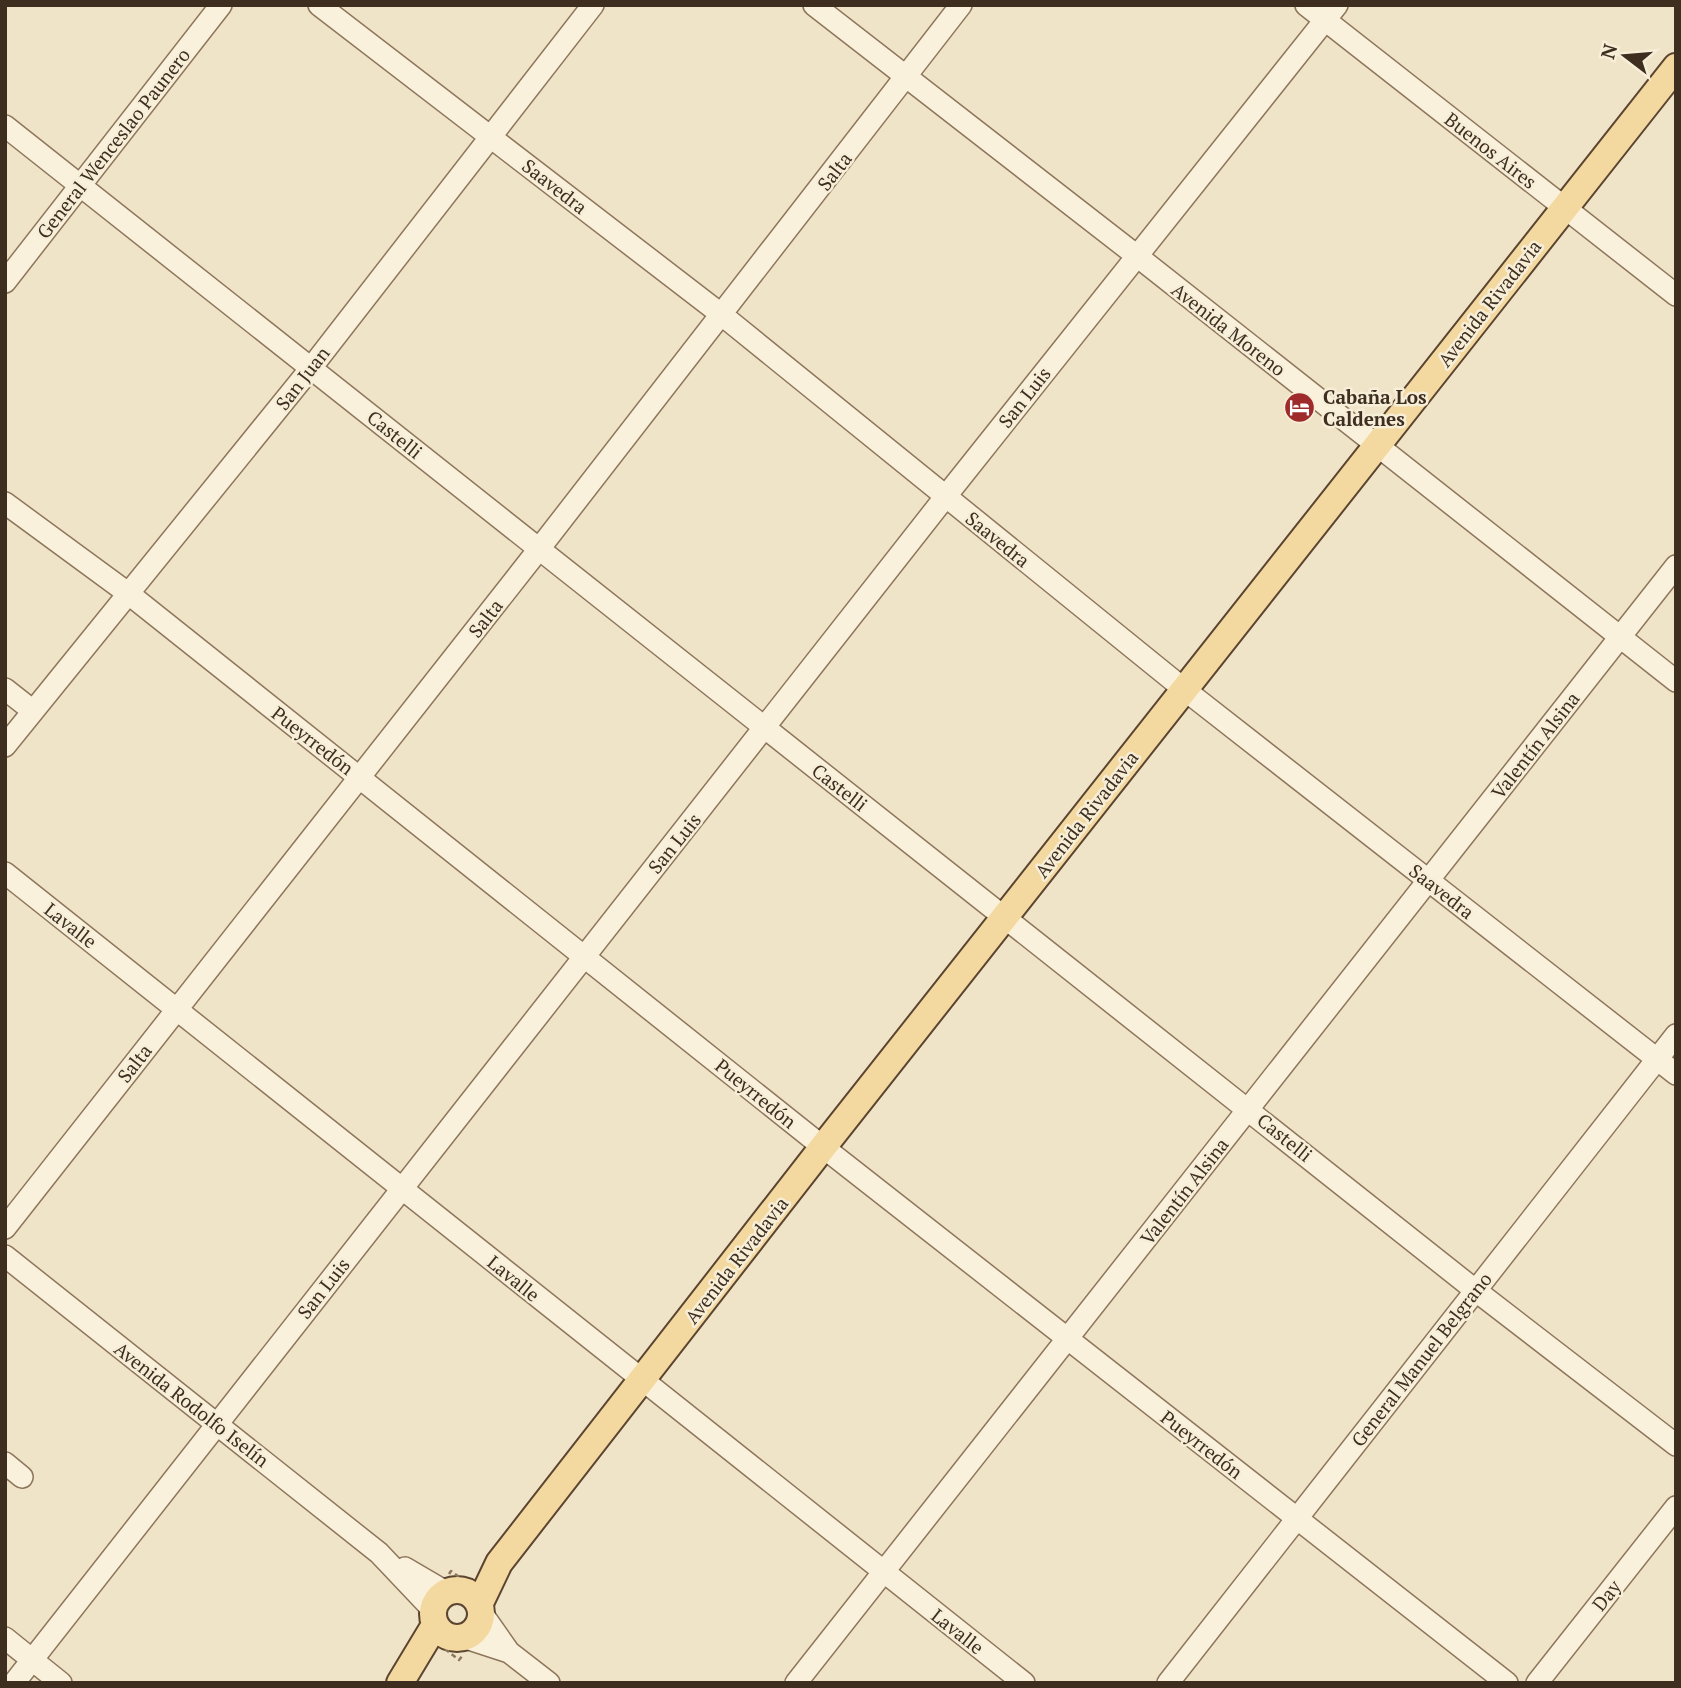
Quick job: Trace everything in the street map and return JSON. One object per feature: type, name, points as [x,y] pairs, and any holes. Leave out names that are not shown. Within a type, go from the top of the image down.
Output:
[{"type":"main road","name":"Avenida Rivadavia","points":[[404,1678],[499,1563],[823,1147],[1676,67]]},
{"type":"street","name":"General Wenceslao Paunero","points":[[5,282],[221,5]]},
{"type":"street","name":"Saavedra","points":[[319,5],[722,315],[1185,690],[1676,1074]]},
{"type":"street","name":"San Juan","points":[[5,746],[312,368],[593,5]]},
{"type":"street","name":"Avenida Moreno","points":[[814,5],[1676,681]]},
{"type":"street","name":"Salta","points":[[5,1228],[722,315],[961,5]]},
{"type":"street","name":"Buenos Aires","points":[[1306,5],[1331,13],[1565,207],[1676,295]]},
{"type":"street","name":"San Luis","points":[[14,1683],[584,955],[1331,13]]},
{"type":"street","name":"Castelli","points":[[5,126],[1249,1108],[1475,1290],[1676,1445]]},
{"type":"street","name":"Pueyrredón","points":[[5,503],[130,594],[823,1147],[1507,1683]]},
{"type":"street","name":"Valentín Alsina","points":[[796,1683],[1676,566]]},
{"type":"street","points":[[5,689],[33,711]]},
{"type":"street","name":"Lavalle","points":[[5,873],[1024,1683]]},
{"type":"street","name":"General Manuel Belgrano","points":[[1168,1683],[1676,1035]]},
{"type":"street","name":"Avenida Rodolfo Iselín","points":[[5,1256],[379,1553],[549,1683]]},
{"type":"street","name":"Day","points":[[1537,1683],[1676,1507]]},
{"type":"street","points":[[5,1639],[61,1683]]},
{"type":"place","name":"Cabaña Los Caldenes","points":[[1300,407]]}]
